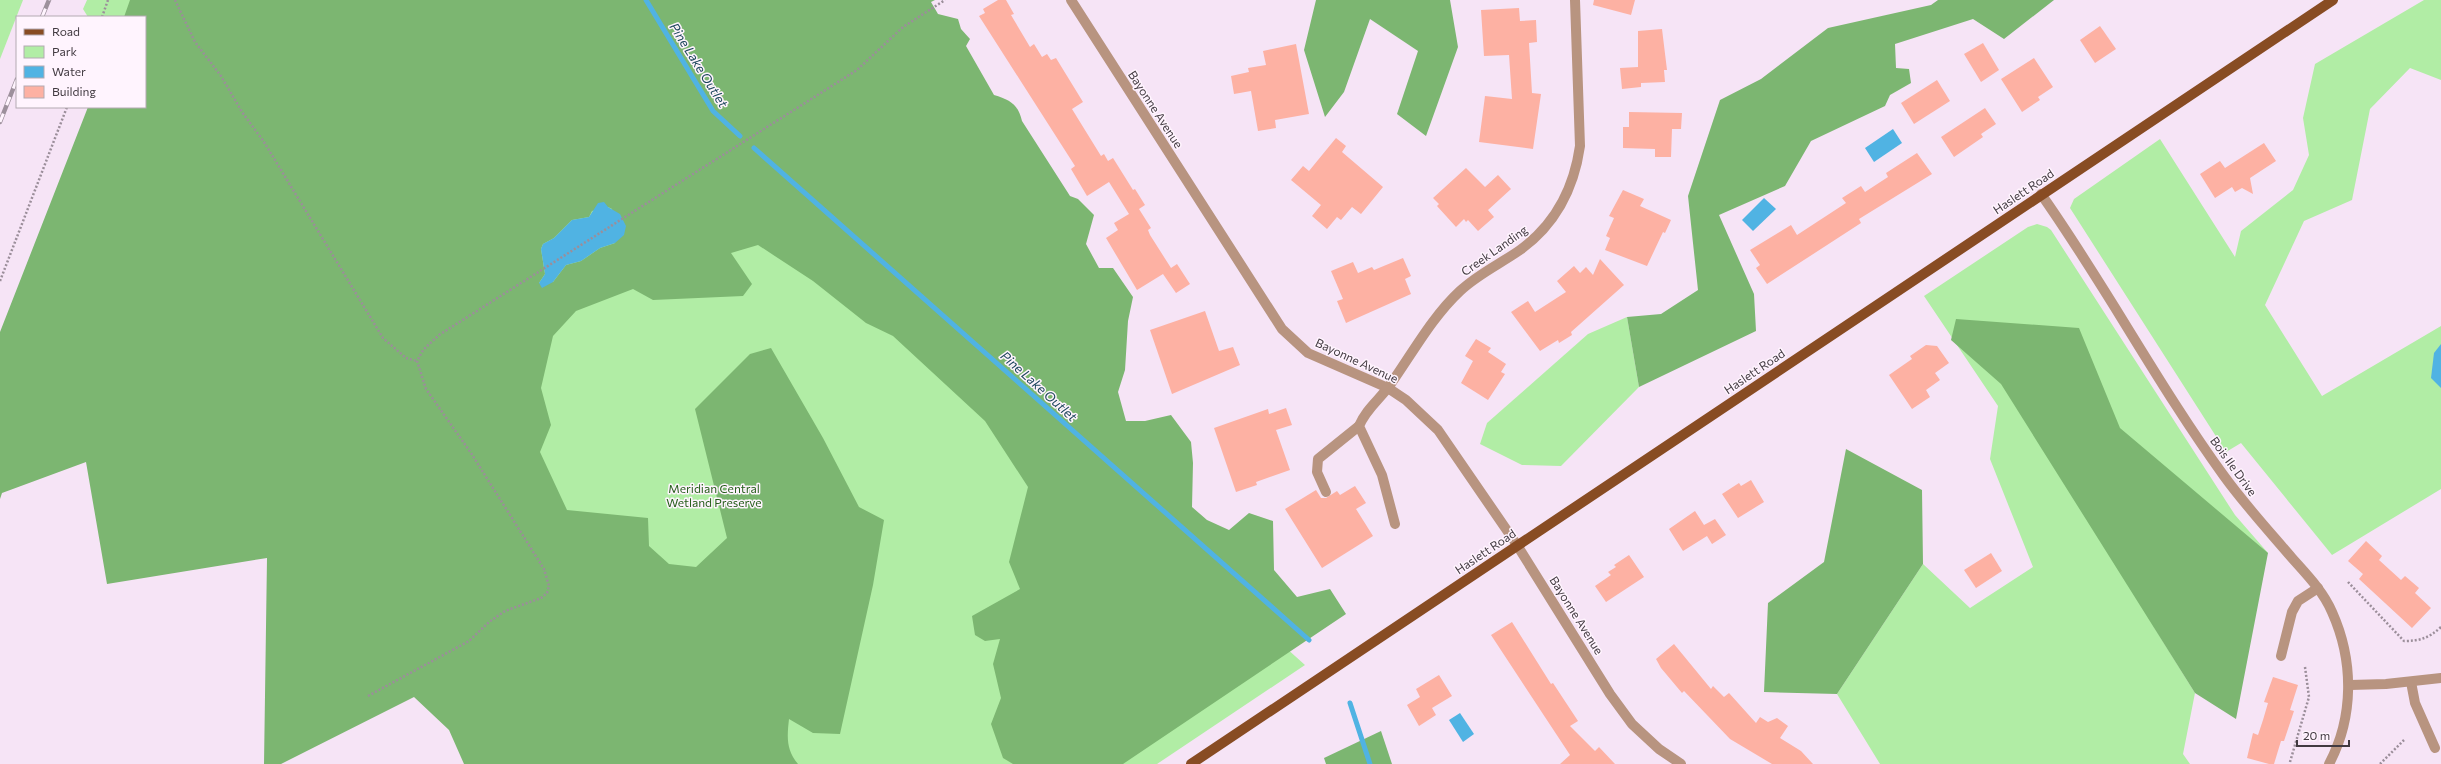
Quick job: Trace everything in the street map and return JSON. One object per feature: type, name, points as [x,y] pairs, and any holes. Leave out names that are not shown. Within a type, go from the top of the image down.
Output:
[{"type":"main road","name":"Haslett Road","points":[[1191,764],[2333,0]]},
{"type":"street","name":"Bayonne Avenue","points":[[1071,0],[1282,328],[1308,353],[1388,388],[1406,400],[1438,430],[1517,545],[1610,694],[1632,724],[1659,749],[1681,764]]},
{"type":"street","name":"Creek Landing","points":[[1359,426],[1364,414],[1388,388],[1452,299],[1475,279],[1533,240],[1555,216],[1565,200],[1577,164],[1580,146],[1575,0]]},
{"type":"street","name":"Bois Ile Drive","points":[[2041,194],[2208,454],[2239,497],[2318,588],[2332,611],[2342,640],[2350,685],[2342,730],[2329,764]]},
{"type":"street","points":[[1326,492],[1317,472],[1318,459],[1359,426],[1382,475],[1395,524]]},
{"type":"street","points":[[2281,656],[2292,612],[2298,601],[2318,588]]},
{"type":"street","points":[[2350,685],[2412,682],[2441,678]]},
{"type":"street","points":[[2412,682],[2415,703],[2435,748]]},
{"type":"path","points":[[102,16],[108,0]]},
{"type":"path","points":[[175,0],[195,42],[221,76],[242,112],[264,142],[383,338],[406,358],[417,362]]},
{"type":"path","points":[[368,696],[469,641],[489,622],[505,611],[540,598],[547,593],[549,586],[544,569],[471,453],[426,389],[417,362],[423,350],[439,335],[542,272],[857,70],[903,27],[945,0]]},
{"type":"path","points":[[0,281],[67,108]]},
{"type":"path","points":[[2348,582],[2404,641],[2418,641],[2431,636],[2441,627]]},
{"type":"path","points":[[2290,762],[2309,697],[2305,667]]},
{"type":"path","points":[[2380,764],[2404,740]]},
{"type":"green space","points":[[0,0],[23,0],[16,16],[0,59]]},
{"type":"green space","name":"Meridian Central Wetland Preserve","points":[[87,0],[628,0],[712,131],[1305,665],[1157,764],[565,764],[146,19],[146,16],[87,16],[83,9]]},
{"type":"green space","points":[[130,0],[935,0],[931,2],[938,14],[958,19],[961,29],[970,39],[966,46],[994,95],[1009,101],[1016,107],[1022,121],[1070,196],[1078,199],[1094,215],[1086,244],[1099,268],[1113,268],[1133,297],[1128,321],[1125,370],[1118,392],[1126,421],[1145,421],[1171,415],[1191,442],[1193,463],[1192,507],[1207,520],[1229,530],[1249,513],[1273,521],[1274,570],[1297,597],[1330,589],[1346,614],[1123,764],[1013,764],[1003,758],[991,724],[1001,698],[993,664],[1000,639],[985,641],[975,635],[972,616],[1020,589],[1009,562],[1028,487],[985,421],[893,336],[866,323],[813,281],[758,245],[731,253],[752,284],[743,296],[653,300],[633,289],[576,311],[553,336],[541,388],[551,425],[540,452],[567,510],[648,518],[649,546],[669,564],[696,567],[727,538],[695,409],[750,354],[771,348],[823,438],[859,507],[884,520],[873,585],[840,734],[813,733],[789,719],[789,748],[798,764],[464,764],[449,730],[414,697],[281,764],[264,764],[267,558],[107,584],[86,462],[2,493],[0,499],[0,332],[88,108],[146,108],[146,16],[124,16]],"holes":[[[608,207],[612,209],[615,243],[600,248],[581,261],[566,265],[553,282],[539,283],[545,274],[541,249],[543,244],[554,238],[572,220],[589,217],[592,211]]]},
{"type":"green space","points":[[1316,0],[1450,0],[1458,47],[1426,136],[1397,114],[1418,51],[1370,19],[1344,92],[1325,117],[1304,50]]},
{"type":"green space","points":[[1938,0],[2054,0],[2004,39],[1973,19],[1895,44],[1896,68],[1909,69],[1911,83],[1890,95],[1885,106],[1811,141],[1785,186],[1719,215],[1754,294],[1756,331],[1639,387],[1627,317],[1661,314],[1698,290],[1688,196],[1720,100],[1761,79],[1828,28],[1931,5]]},
{"type":"green space","points":[[2424,0],[2441,0],[2441,80],[2410,68],[2370,109],[2352,200],[2304,221],[2265,305],[2322,396],[2441,326],[2441,489],[2332,555],[2241,443],[2226,452],[2070,208],[2074,199],[2160,139],[2235,257],[2241,231],[2293,190],[2309,155],[2303,118],[2315,64]]},
{"type":"green space","points":[[2037,224],[2051,230],[2235,515],[2268,553],[2154,627],[2195,693],[2183,754],[2190,764],[1880,764],[1837,694],[1923,564],[1970,608],[2033,567],[1990,459],[1998,406],[1924,296],[2028,227]]},
{"type":"green space","points":[[1627,317],[1639,387],[1561,466],[1522,465],[1480,444],[1487,423],[1588,334]]},
{"type":"green space","points":[[1956,319],[2079,328],[2120,428],[2268,553],[2236,719],[2195,693],[2001,384],[1951,340]]},
{"type":"green space","points":[[1846,449],[1922,490],[1923,564],[1837,694],[1764,692],[1768,603],[1824,562]]},
{"type":"green space","points":[[1381,731],[1392,764],[1326,764],[1324,758]]},
{"type":"water","points":[[1893,129],[1902,143],[1874,162],[1865,148]]},
{"type":"water","points":[[1764,198],[1776,209],[1753,231],[1742,220]]},
{"type":"water","points":[[604,202],[608,207],[620,214],[626,226],[624,235],[615,243],[600,248],[581,261],[566,265],[553,282],[542,288],[539,283],[545,274],[541,249],[543,244],[554,238],[572,220],[589,217],[598,203]]},
{"type":"water","points":[[2441,344],[2441,388],[2431,378],[2434,353]]},
{"type":"water","points":[[1460,713],[1474,734],[1463,742],[1449,720]]},
{"type":"building","points":[[998,0],[1006,0],[1014,14],[1011,15],[1030,47],[1034,44],[1042,57],[1047,54],[1051,60],[1056,58],[1083,102],[1072,109],[1101,156],[1104,154],[1108,161],[1113,158],[1133,190],[1135,189],[1145,205],[1139,209],[1151,228],[1148,230],[1150,235],[1171,268],[1177,264],[1190,284],[1176,293],[1163,274],[1137,290],[1106,238],[1118,230],[1114,223],[1129,214],[1109,182],[1087,196],[1071,169],[1075,166],[979,16],[985,13],[983,9]]},
{"type":"building","points":[[1594,0],[1635,0],[1631,15],[1593,5]]},
{"type":"building","points":[[1519,8],[1520,21],[1536,20],[1537,42],[1529,43],[1532,93],[1541,94],[1533,149],[1479,142],[1485,96],[1512,99],[1509,55],[1484,56],[1481,10]]},
{"type":"building","points":[[2100,26],[2116,49],[2095,63],[2080,40]]},
{"type":"building","points":[[1662,29],[1667,70],[1664,70],[1665,82],[1641,83],[1641,87],[1622,89],[1620,68],[1638,67],[1638,31]]},
{"type":"building","points":[[1983,43],[1999,70],[1981,82],[1964,54]]},
{"type":"building","points":[[1296,44],[1309,114],[1275,120],[1276,128],[1258,131],[1251,91],[1234,94],[1231,76],[1249,72],[1248,68],[1266,65],[1263,51]]},
{"type":"building","points":[[2034,58],[2053,87],[2038,97],[2040,100],[2022,112],[2001,79]]},
{"type":"building","points":[[1937,80],[1950,101],[1914,124],[1901,103]]},
{"type":"building","points":[[1985,108],[1996,124],[1981,134],[1983,137],[1954,157],[1941,137]]},
{"type":"building","points":[[1629,112],[1682,113],[1681,129],[1672,129],[1671,157],[1655,157],[1655,149],[1623,148],[1623,127],[1629,127]]},
{"type":"building","points":[[1336,138],[1346,146],[1342,152],[1383,187],[1361,214],[1352,207],[1341,220],[1337,217],[1327,229],[1312,216],[1321,205],[1291,180],[1303,166],[1309,171]]},
{"type":"building","points":[[2264,143],[2276,161],[2250,178],[2253,194],[2242,188],[2235,192],[2232,187],[2215,198],[2200,174],[2220,161],[2225,168]]},
{"type":"building","points":[[1917,153],[1932,174],[1859,219],[1861,223],[1767,284],[1756,268],[1760,265],[1750,250],[1791,225],[1797,235],[1846,203],[1842,198],[1861,186],[1865,192],[1888,177],[1886,173]]},
{"type":"building","points":[[1466,168],[1485,187],[1498,175],[1511,189],[1488,210],[1494,217],[1478,231],[1468,220],[1466,222],[1464,219],[1456,227],[1437,206],[1439,204],[1433,198]]},
{"type":"building","points":[[1623,190],[1644,199],[1640,206],[1671,220],[1665,233],[1663,232],[1647,266],[1605,250],[1610,238],[1606,236],[1614,218],[1609,216]]},
{"type":"building","points":[[1403,258],[1411,276],[1405,279],[1411,294],[1346,323],[1337,301],[1343,299],[1331,271],[1353,262],[1358,273],[1372,267],[1374,270]]},
{"type":"building","points":[[1600,259],[1624,285],[1571,332],[1572,335],[1559,343],[1558,340],[1540,351],[1511,312],[1528,301],[1535,312],[1566,292],[1557,281],[1574,266],[1580,273],[1586,267],[1593,275]]},
{"type":"building","points":[[1205,311],[1219,351],[1233,347],[1240,365],[1172,394],[1150,330]]},
{"type":"building","points":[[1476,339],[1491,348],[1488,352],[1506,364],[1501,372],[1505,374],[1488,400],[1461,383],[1473,361],[1465,356]]},
{"type":"building","points":[[1926,345],[1937,346],[1949,363],[1935,373],[1940,380],[1926,390],[1930,397],[1912,409],[1889,375],[1912,359],[1910,356]]},
{"type":"building","points":[[1286,408],[1292,425],[1276,430],[1290,470],[1256,482],[1257,485],[1236,492],[1214,428],[1268,409],[1269,414]]},
{"type":"building","points":[[1751,480],[1764,502],[1738,518],[1722,494],[1739,483],[1741,486]]},
{"type":"building","points":[[1355,486],[1366,503],[1356,509],[1373,536],[1322,568],[1285,509],[1316,490],[1321,498],[1326,498],[1337,491],[1340,495]]},
{"type":"building","points":[[1695,511],[1704,525],[1715,519],[1726,535],[1712,544],[1707,536],[1683,551],[1669,529]]},
{"type":"building","points":[[2366,541],[2382,556],[2379,560],[2401,580],[2405,576],[2419,588],[2415,593],[2431,608],[2412,628],[2359,579],[2363,574],[2348,561]]},
{"type":"building","points":[[1991,553],[2002,571],[1976,588],[1964,570]]},
{"type":"building","points":[[1629,555],[1644,577],[1606,602],[1595,586],[1611,575],[1608,572],[1616,567],[1614,565]]},
{"type":"building","points":[[1512,622],[1551,684],[1553,683],[1578,721],[1570,726],[1595,751],[1599,747],[1615,764],[1560,764],[1570,755],[1491,635]]},
{"type":"building","points":[[1674,644],[1711,689],[1713,686],[1724,697],[1729,693],[1756,723],[1760,717],[1768,722],[1777,718],[1788,726],[1780,738],[1801,751],[1813,764],[1772,764],[1730,739],[1684,691],[1682,693],[1661,668],[1656,659]]},
{"type":"building","points":[[1439,675],[1452,696],[1432,708],[1436,715],[1419,726],[1407,705],[1420,697],[1416,689]]},
{"type":"building","points":[[2273,677],[2298,685],[2290,710],[2294,711],[2284,741],[2281,741],[2274,764],[2269,764],[2247,758],[2253,733],[2258,735],[2263,720],[2268,703],[2264,702]]},
{"type":"waterway","name":"Pine Lake Outlet","points":[[646,0],[713,111],[740,136]]},
{"type":"waterway","name":"Pine Lake Outlet","points":[[754,148],[1309,640]]},
{"type":"waterway","name":"Pine Lake Outlet","points":[[1350,703],[1370,764]]},
{"type":"railway","points":[[42,16],[49,0]]},
{"type":"railway","points":[[0,122],[16,82]]}]
